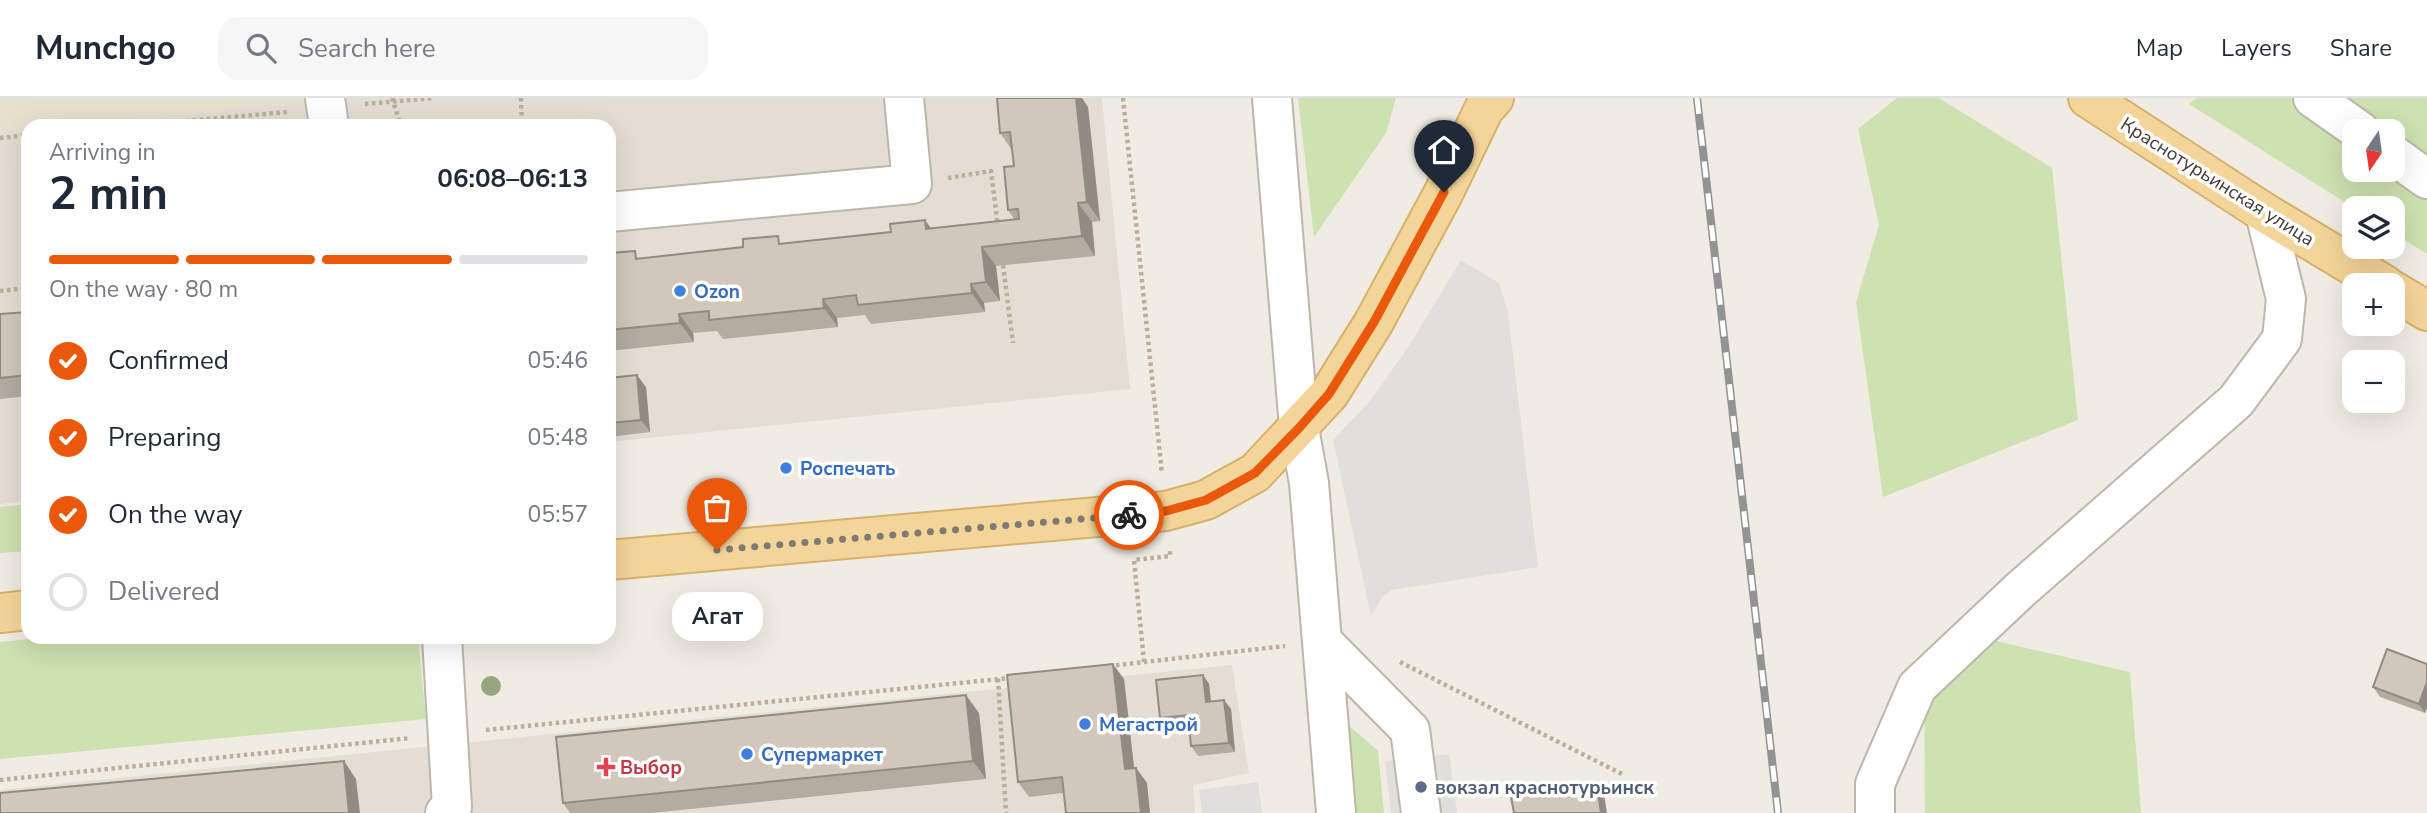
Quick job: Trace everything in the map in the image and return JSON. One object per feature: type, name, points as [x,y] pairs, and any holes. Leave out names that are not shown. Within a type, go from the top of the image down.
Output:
[{"type":"main road","points":[[616,559],[1166,511],[1206,500],[1255,473],[1329,394],[1374,322],[1444,192],[1484,109],[1494,98]]},
{"type":"main road","name":"Краснотурьинская улица","points":[[2091,99],[2265,213],[2365,273]]},
{"type":"main road","points":[[2405,298],[2427,311]]},
{"type":"main road","points":[[0,613],[21,612]]},
{"type":"street","points":[[616,211],[912,184],[904,98]]},
{"type":"street","points":[[1272,98],[1299,428],[1308,483],[1336,813]]},
{"type":"street","points":[[2313,98],[2343,119]]},
{"type":"street","points":[[2405,163],[2427,179]]},
{"type":"street","points":[[1875,813],[1875,783],[1917,688],[2020,590],[2236,401],[2283,339],[2286,299],[2265,213]]},
{"type":"street","points":[[1323,642],[1410,730],[1422,813]]},
{"type":"street","points":[[443,644],[454,811]]},
{"type":"path","points":[[222,119],[327,111],[392,100],[434,98]]},
{"type":"path","points":[[521,98],[522,119]]},
{"type":"path","points":[[1123,98],[1170,556],[1134,560],[1144,662]]},
{"type":"path","points":[[392,100],[399,119]]},
{"type":"path","points":[[0,138],[21,136]]},
{"type":"path","points":[[912,184],[991,171],[999,230]]},
{"type":"path","points":[[1003,265],[1013,343]]},
{"type":"path","points":[[0,291],[21,289]]},
{"type":"path","points":[[1104,667],[1323,642]]},
{"type":"path","points":[[1393,659],[1624,775]]},
{"type":"path","points":[[0,780],[1011,678]]},
{"type":"path","points":[[998,679],[1006,813]]},
{"type":"shaded area","points":[[0,98],[1102,98],[1130,389],[616,441],[616,119],[21,119],[21,502],[0,504]]},
{"type":"shaded area","points":[[0,98],[356,98],[134,119],[21,119],[21,130],[0,132]]},
{"type":"shaded area","points":[[1461,260],[1499,283],[1508,312],[1538,567],[1392,590],[1383,596],[1371,616],[1333,440],[1370,401],[1407,349]]},
{"type":"shaded area","points":[[1232,665],[1249,773],[1193,785],[1195,813],[0,813],[0,790]]},
{"type":"shaded area","name":"вокзал краснотурьинск","points":[[1449,754],[1457,813],[1391,813],[1385,761]]},
{"type":"shaded area","points":[[1258,782],[1262,813],[1202,813],[1199,790]]},
{"type":"green space","points":[[1298,98],[1396,98],[1386,133],[1314,237]]},
{"type":"green space","points":[[1897,98],[1939,98],[2052,168],[2078,420],[1883,497],[1856,302],[1879,225],[1858,129]]},
{"type":"green space","points":[[2196,98],[2427,98],[2427,254],[2405,240],[2405,196],[2342,196],[2342,200],[2189,104]]},
{"type":"green space","points":[[21,505],[21,552],[0,553],[0,507]]},
{"type":"green space","points":[[21,640],[21,644],[419,644],[426,719],[0,759],[0,642]]},
{"type":"green space","points":[[1992,640],[2130,672],[2141,813],[1925,813],[1924,688]]},
{"type":"green space","points":[[1346,723],[1378,751],[1384,813],[1354,813]]},
{"type":"building","points":[[997,98],[1076,98],[1087,202],[1078,203],[1082,236],[982,247],[986,282],[971,284],[972,293],[858,305],[856,295],[823,299],[824,308],[709,320],[709,311],[679,314],[680,323],[616,329],[616,252],[635,251],[636,259],[743,247],[743,239],[778,236],[779,244],[891,232],[890,224],[925,220],[926,229],[1019,219],[1018,209],[1008,210],[1004,167],[1014,166],[1010,132],[1000,133]]},
{"type":"building","points":[[21,312],[21,376],[0,378],[0,314]]},
{"type":"building","points":[[637,375],[641,420],[616,422],[616,377]]},
{"type":"building","points":[[2387,649],[2427,664],[2427,682],[2419,704],[2373,687]]},
{"type":"building","points":[[1113,664],[1125,769],[1136,768],[1141,813],[1066,813],[1062,777],[1018,782],[1007,675]]},
{"type":"building","points":[[1203,675],[1206,702],[1224,700],[1229,743],[1191,746],[1188,715],[1160,718],[1156,680]]},
{"type":"building","points":[[966,695],[973,761],[563,803],[556,737]]},
{"type":"building","points":[[344,761],[349,813],[0,813],[0,793]]},
{"type":"building","points":[[1597,785],[1601,813],[1514,813],[1511,797]]},
{"type":"railway","points":[[1697,98],[1778,813]]},
{"type":"way so far","points":[[717,550],[1129,515]]},
{"type":"place","name":"Ozon","points":[[680,291]]},
{"type":"place","name":"Роспечать","points":[[786,468]]},
{"type":"place","name":"Агат","points":[[717,550]]},
{"type":"place","name":"Мегастрой","points":[[1085,724]]},
{"type":"place","name":"Супермаркет","points":[[747,754]]},
{"type":"place","name":"Выбор","points":[[606,767]]},
{"type":"place","name":"вокзал краснотурьинск","points":[[1421,787]]},
{"type":"route","points":[[1129,515],[1166,511],[1206,500],[1255,473],[1299,428],[1329,394],[1374,322],[1444,192]]}]
